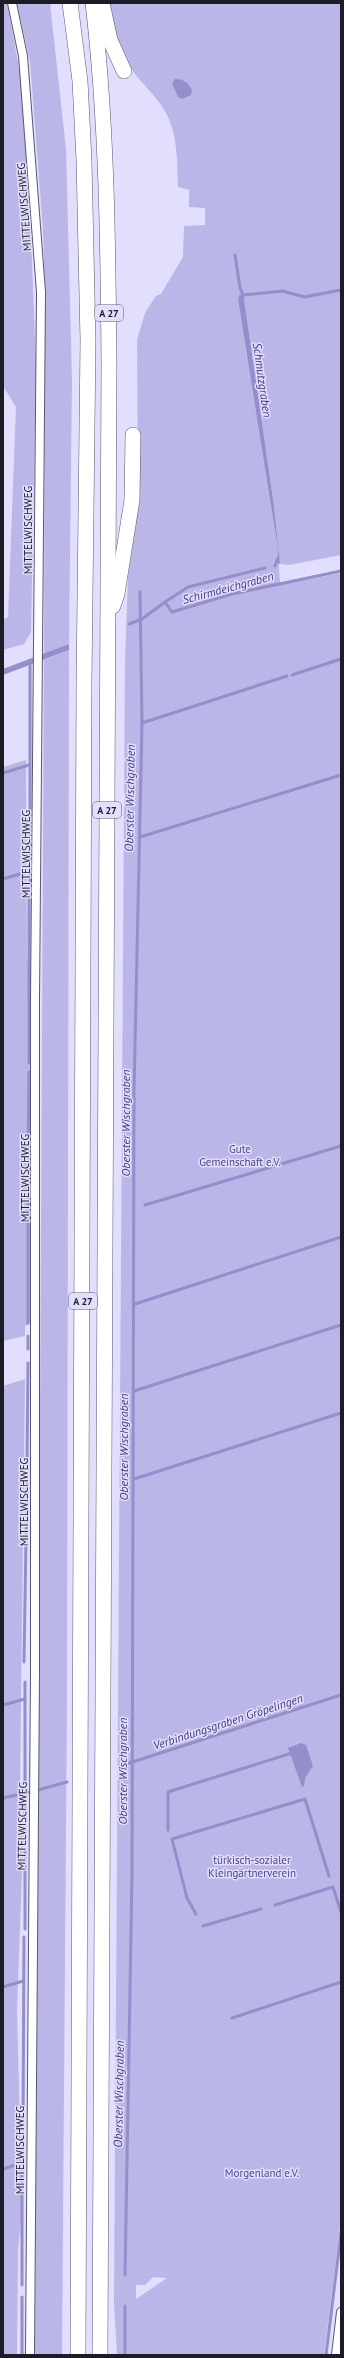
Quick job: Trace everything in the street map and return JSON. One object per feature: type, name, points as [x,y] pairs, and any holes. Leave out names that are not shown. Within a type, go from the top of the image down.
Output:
[{"type":"highway","name":"A 27","points":[[70,3],[80,81],[84,160],[88,341],[84,684],[78,2355]]},
{"type":"highway","name":"A 27","points":[[93,3],[104,116],[108,226],[100,2355]]},
{"type":"highway","points":[[102,3],[110,40],[124,71]]},
{"type":"highway","points":[[107,624],[117,594],[132,500],[133,435]]},
{"type":"street","name":"MITTELWISCHWEG","points":[[12,3],[23,56],[41,292],[30,2355]]},
{"type":"street","points":[[336,2355],[341,2312]]},
{"type":"green space","points":[[3,3],[7,3],[22,84],[36,364],[31,632],[24,644],[3,650],[3,620],[8,617],[16,407],[3,386]]},
{"type":"green space","points":[[17,3],[50,3],[66,149],[72,379],[69,644],[44,654],[45,298],[43,230],[30,61]]},
{"type":"green space","points":[[107,3],[341,3],[341,555],[289,565],[280,564],[274,506],[244,299],[240,295],[278,549],[280,585],[341,573],[341,2220],[324,2355],[117,2355],[114,2302],[125,660],[128,577],[136,522],[138,484],[137,340],[145,313],[156,296],[161,294],[183,257],[184,226],[205,225],[205,208],[189,207],[189,190],[178,187],[176,150],[171,123],[160,104],[129,66],[120,49]],"holes":[[[153,2277],[167,2278],[136,2299],[136,2285],[145,2285]]]},
{"type":"green space","points":[[69,650],[67,1695],[62,2355],[35,2355],[44,660]]},
{"type":"green space","points":[[26,760],[27,961],[33,962],[30,1323],[25,1326],[25,1336],[3,1341],[3,767]]},
{"type":"green space","points":[[25,1379],[20,1786],[23,1845],[17,2010],[22,2207],[18,2250],[17,2355],[3,2355],[3,1386]]},
{"type":"shaded area","points":[[175,79],[188,83],[192,90],[191,95],[182,99],[178,97],[172,83]]},
{"type":"shaded area","points":[[240,294],[244,299],[274,506],[280,564],[278,563],[278,549],[238,298]]},
{"type":"shaded area","points":[[69,644],[69,650],[3,675],[3,669]]},
{"type":"shaded area","points":[[301,1743],[306,1745],[313,1766],[305,1778],[304,1786],[302,1787],[288,1748]]},
{"type":"waterway","points":[[235,255],[240,288],[243,295]]},
{"type":"waterway","name":"Schmutzgraben","points":[[242,299],[243,295],[283,291],[304,297],[341,290]]},
{"type":"waterway","name":"Schmutzgraben","points":[[275,566],[278,558]]},
{"type":"waterway","name":"Schmutzgraben","points":[[165,602],[188,587],[265,568]]},
{"type":"waterway","name":"Schirmdeichgraben","points":[[129,624],[142,619],[165,602],[172,612],[232,594],[341,571]]},
{"type":"waterway","name":"Oberster Wischgraben","points":[[125,2275],[132,1875],[134,1091],[142,723],[140,592]]},
{"type":"waterway","points":[[292,675],[341,659]]},
{"type":"waterway","points":[[30,663],[30,884]]},
{"type":"waterway","points":[[142,723],[287,676]]},
{"type":"waterway","points":[[3,773],[29,765]]},
{"type":"waterway","points":[[140,837],[341,775]]},
{"type":"waterway","points":[[3,879],[30,871]]},
{"type":"waterway","points":[[29,895],[29,1063]]},
{"type":"waterway","points":[[28,1157],[29,1072]]},
{"type":"waterway","points":[[145,1205],[341,1146]]},
{"type":"waterway","points":[[28,1166],[28,1323]]},
{"type":"waterway","points":[[135,1304],[341,1237]]},
{"type":"waterway","points":[[134,1391],[341,1325]]},
{"type":"waterway","points":[[28,1336],[28,1349]]},
{"type":"waterway","points":[[27,1463],[28,1363]]},
{"type":"waterway","points":[[134,1479],[341,1413]]},
{"type":"waterway","points":[[24,1662],[27,1478]]},
{"type":"waterway","points":[[25,1682],[25,1843]]},
{"type":"waterway","name":"Verbindungsgraben Gröpelingen","points":[[120,1766],[341,1695]]},
{"type":"waterway","points":[[3,1705],[25,1699]]},
{"type":"waterway","points":[[168,1830],[168,1792],[292,1753]]},
{"type":"waterway","name":"Verbindungsgraben Gröpelingen","points":[[38,1790],[67,1782]]},
{"type":"waterway","name":"Verbindungsgraben Gröpelingen","points":[[3,1798],[29,1792]]},
{"type":"waterway","points":[[196,1914],[187,1898],[172,1839],[305,1799],[329,1876]]},
{"type":"waterway","points":[[25,1851],[25,1929]]},
{"type":"waterway","points":[[275,1905],[333,1887],[341,1912]]},
{"type":"waterway","points":[[203,1926],[261,1909]]},
{"type":"waterway","points":[[23,2130],[24,1937]]},
{"type":"waterway","points":[[3,1987],[23,1981]]},
{"type":"waterway","points":[[232,2018],[341,1982]]},
{"type":"waterway","points":[[22,2138],[22,2285]]},
{"type":"waterway","points":[[3,2169],[22,2163]]},
{"type":"waterway","points":[[326,2355],[341,2233]]},
{"type":"waterway","points":[[22,2297],[22,2355]]},
{"type":"waterway","name":"Oberster Wischgraben","points":[[125,2306],[125,2355]]},
{"type":"park label","name":"Gute Gemeinschaft e.V.","points":[[240,1155]]},
{"type":"park label","name":"türkisch-sozialer Kleingärtnerverein","points":[[252,1866]]},
{"type":"park label","name":"Morgenland e.V.","points":[[262,2173]]}]
